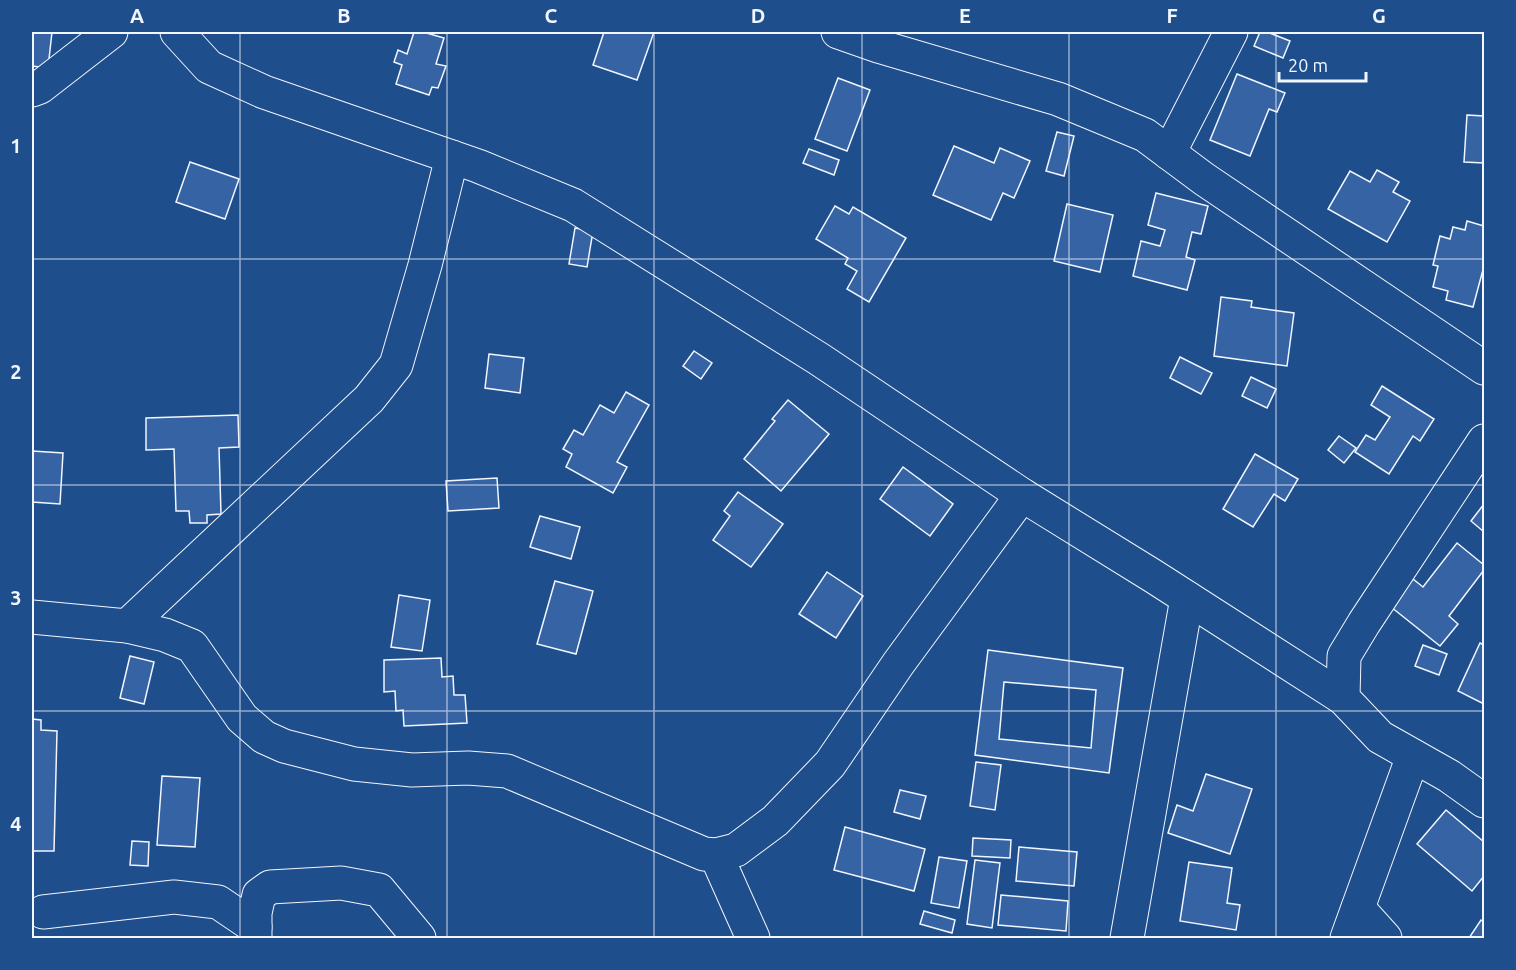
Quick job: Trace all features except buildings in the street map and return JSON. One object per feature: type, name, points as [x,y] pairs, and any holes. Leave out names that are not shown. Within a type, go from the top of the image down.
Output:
[{"type":"street","points":[[32,90],[40,87],[111,32]]},
{"type":"street","points":[[177,32],[209,67],[264,92],[452,157],[573,206],[819,359],[1022,495],[1343,698],[1380,737],[1449,776],[1485,801]]},
{"type":"street","points":[[838,32],[1058,99],[1145,135],[1204,179],[1485,368]]},
{"type":"street","points":[[1169,153],[1231,32]]},
{"type":"street","points":[[127,626],[369,399],[396,365],[425,265],[452,157]]},
{"type":"street","points":[[1343,698],[1344,656],[1485,441]]},
{"type":"street","points":[[32,617],[127,626],[165,635],[192,646],[242,718],[264,736],[284,746],[354,764],[412,770],[468,768],[507,771],[704,854],[716,855],[736,850],[775,820],[830,764],[898,664],[1022,495]]},
{"type":"street","points":[[1127,939],[1187,598]]},
{"type":"street","points":[[1347,939],[1413,756]]},
{"type":"street","points":[[716,855],[753,939]]},
{"type":"street","points":[[255,933],[255,913],[259,895],[270,887],[341,883],[379,890],[419,939]]},
{"type":"street","points":[[40,916],[174,897],[218,902],[255,933]]},
{"type":"street","points":[[1358,908],[1386,939]]}]
